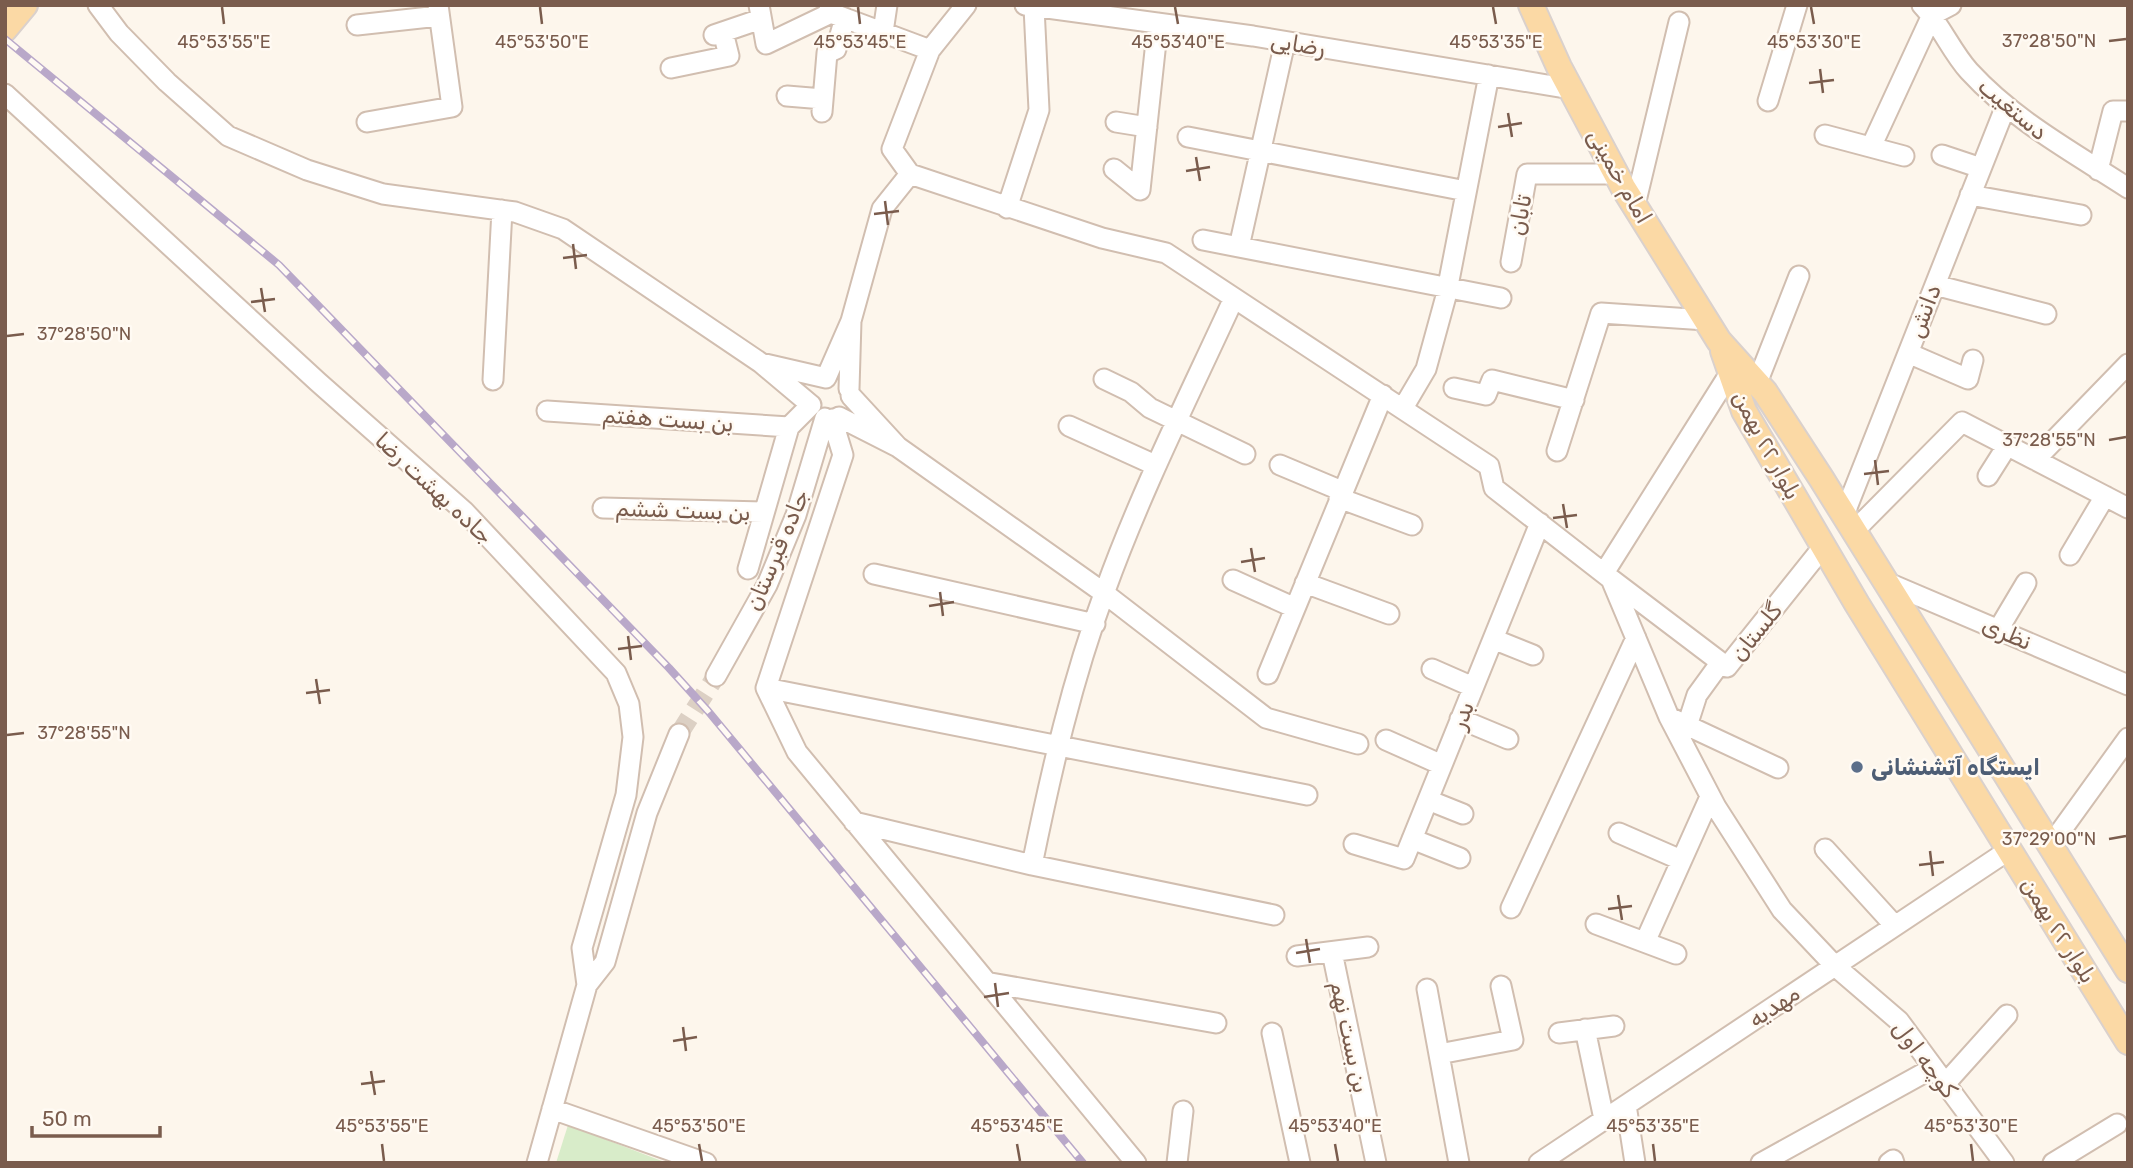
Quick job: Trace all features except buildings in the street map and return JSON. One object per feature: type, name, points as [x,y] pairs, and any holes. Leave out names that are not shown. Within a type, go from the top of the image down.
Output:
[{"type":"main road","points":[[5,29],[25,5]]},
{"type":"main road","name":"امام خمینی","points":[[1531,5],[1616,174],[1713,330]]},
{"type":"main road","name":"بلوار ۲۲ بهمن","points":[[1713,330],[1744,411],[1823,547],[2128,1042]]},
{"type":"main road","name":"بلوار ۲۲ بهمن","points":[[1713,330],[1757,383],[1849,523],[2128,970]]},
{"type":"street","points":[[98,5],[119,33],[167,82],[228,136],[307,170],[383,194],[502,210],[563,229],[761,363],[827,415],[898,447],[1104,593],[1266,718],[1358,744]]},
{"type":"street","points":[[883,32],[887,5]]},
{"type":"street","points":[[966,5],[930,50],[892,149],[909,174],[882,209],[851,321],[826,379],[814,386],[843,455],[766,688],[797,752],[1136,1163]]},
{"type":"street","points":[[1768,101],[1797,5]]},
{"type":"street","points":[[1871,147],[1927,10],[1951,5]]},
{"type":"street","points":[[1007,208],[1039,110],[1030,6]]},
{"type":"street","name":"رضایی","points":[[1030,6],[1285,42],[1571,89]]},
{"type":"street","name":"دستغیب","points":[[1927,10],[1966,68],[2005,108],[2128,188]]},
{"type":"street","points":[[357,25],[439,11],[452,107],[367,122]]},
{"type":"street","points":[[671,68],[729,56],[719,33],[760,12],[766,44],[835,12],[930,50]]},
{"type":"street","points":[[787,96],[823,105],[827,53],[836,49],[835,12]]},
{"type":"street","points":[[1635,205],[1679,22]]},
{"type":"street","points":[[1114,169],[1140,190],[1158,23]]},
{"type":"street","points":[[1239,247],[1285,42]]},
{"type":"street","points":[[1403,408],[1426,369],[1447,289],[1489,75]]},
{"type":"street","name":"جاده بهشت رضا","points":[[5,94],[464,511],[617,673],[629,704],[633,737],[626,794],[582,948],[587,985]]},
{"type":"street","name":"دانش","points":[[1849,523],[1908,353],[2005,108]]},
{"type":"street","points":[[2098,170],[2113,111],[2128,111]]},
{"type":"street","points":[[1116,122],[1147,127]]},
{"type":"street","points":[[1825,135],[1904,156]]},
{"type":"street","points":[[1188,137],[1466,191]]},
{"type":"street","points":[[1942,155],[1981,168]]},
{"type":"street","name":"گلستان","points":[[909,174],[1102,238],[1166,253],[1489,466],[1494,488],[1727,667],[1823,547]]},
{"type":"street","name":"تابان","points":[[1511,262],[1527,174],[1616,174]]},
{"type":"street","points":[[1970,195],[2081,215]]},
{"type":"street","points":[[493,380],[502,210]]},
{"type":"street","points":[[1203,240],[1501,298]]},
{"type":"street","points":[[1757,383],[1799,276]]},
{"type":"street","points":[[1935,285],[2046,314]]},
{"type":"street","points":[[1032,865],[1057,744],[1104,593],[1155,465],[1234,298]]},
{"type":"street","points":[[1557,452],[1601,313],[1713,330]]},
{"type":"street","points":[[748,569],[789,427],[849,409],[851,321]]},
{"type":"street","points":[[1908,353],[1968,379],[1973,360]]},
{"type":"street","points":[[761,363],[839,380],[898,447]]},
{"type":"street","points":[[2035,460],[2128,364]]},
{"type":"street","points":[[1607,576],[1730,373]]},
{"type":"street","points":[[1104,379],[1131,392],[1150,408],[1245,454]]},
{"type":"street","points":[[1454,388],[1486,395],[1492,380],[1574,400]]},
{"type":"street","points":[[1268,674],[1383,395]]},
{"type":"street","name":"بن بست هفتم","points":[[547,411],[789,427]]},
{"type":"street","name":"جاده قبرستان","points":[[716,676],[767,584],[796,515],[827,415]]},
{"type":"street","points":[[1849,523],[1962,422],[2127,506]]},
{"type":"street","points":[[1069,426],[1155,465]]},
{"type":"street","points":[[1988,476],[2007,446]]},
{"type":"street","points":[[1280,465],[1412,525]]},
{"type":"street","points":[[2070,555],[2105,496]]},
{"type":"street","name":"بن بست ششم","points":[[603,508],[763,512]]},
{"type":"street","name":"بدر","points":[[1412,839],[1540,523]]},
{"type":"street","points":[[874,574],[1095,624]]},
{"type":"street","name":"کوچه اول","points":[[1607,576],[1668,717],[1710,797],[1782,910],[1836,966],[1899,1021],[2004,1163]]},
{"type":"street","points":[[1233,580],[1295,607]]},
{"type":"street","name":"نظری","points":[[1886,582],[2128,685]]},
{"type":"street","points":[[1305,583],[1389,614]]},
{"type":"street","points":[[1998,630],[2026,583]]},
{"type":"street","points":[[1511,908],[1636,638]]},
{"type":"street","points":[[1493,639],[1533,655]]},
{"type":"street","points":[[1687,726],[1697,695],[1721,662]]},
{"type":"street","points":[[1432,669],[1473,687]]},
{"type":"street","points":[[766,688],[1307,795]]},
{"type":"street","points":[[1668,717],[1778,768]]},
{"type":"street","points":[[1461,719],[1508,739]]},
{"type":"street","points":[[537,1163],[587,985],[605,962],[647,813],[679,734]]},
{"type":"street","points":[[2050,846],[2128,738]]},
{"type":"street","points":[[1386,740],[1442,765]]},
{"type":"street","points":[[1645,942],[1710,797]]},
{"type":"street","points":[[1428,800],[1463,814]]},
{"type":"street","points":[[854,822],[1032,865],[1274,915]]},
{"type":"street","points":[[1619,833],[1681,860]]},
{"type":"street","points":[[1354,844],[1404,859],[1412,839],[1460,858]]},
{"type":"street","points":[[1825,849],[1895,926]]},
{"type":"street","name":"مهدیه","points":[[1539,1163],[2009,850]]},
{"type":"street","points":[[1596,924],[1676,954]]},
{"type":"street","points":[[1297,956],[1368,947]]},
{"type":"street","name":"بن بست نهم","points":[[1332,952],[1376,1163]]},
{"type":"street","points":[[990,983],[1216,1023]]},
{"type":"street","points":[[1439,1054],[1513,1040],[1502,986]]},
{"type":"street","points":[[1427,989],[1459,1163]]},
{"type":"street","points":[[1945,1084],[2007,1015]]},
{"type":"street","points":[[1559,1033],[1614,1026]]},
{"type":"street","points":[[1585,1029],[1604,1119]]},
{"type":"street","points":[[1272,1032],[1300,1163]]},
{"type":"street","points":[[1760,1163],[1933,1068]]},
{"type":"street","points":[[1626,1105],[1635,1163]]},
{"type":"street","points":[[552,1109],[706,1163]]},
{"type":"street","points":[[1177,1163],[1183,1111]]},
{"type":"street","points":[[2053,1163],[2117,1124]]},
{"type":"street","points":[[1889,1163],[1893,1160],[1894,1163]]},
{"type":"green space","points":[[568,1125],[667,1163],[556,1163]]},
{"type":"tunnel","points":[[679,734],[716,676]]},
{"type":"railway","points":[[5,39],[279,265],[669,668],[708,711],[1083,1163]]},
{"type":"place","name":"ایستگاه آتشنشانی","points":[[1857,767]]}]
